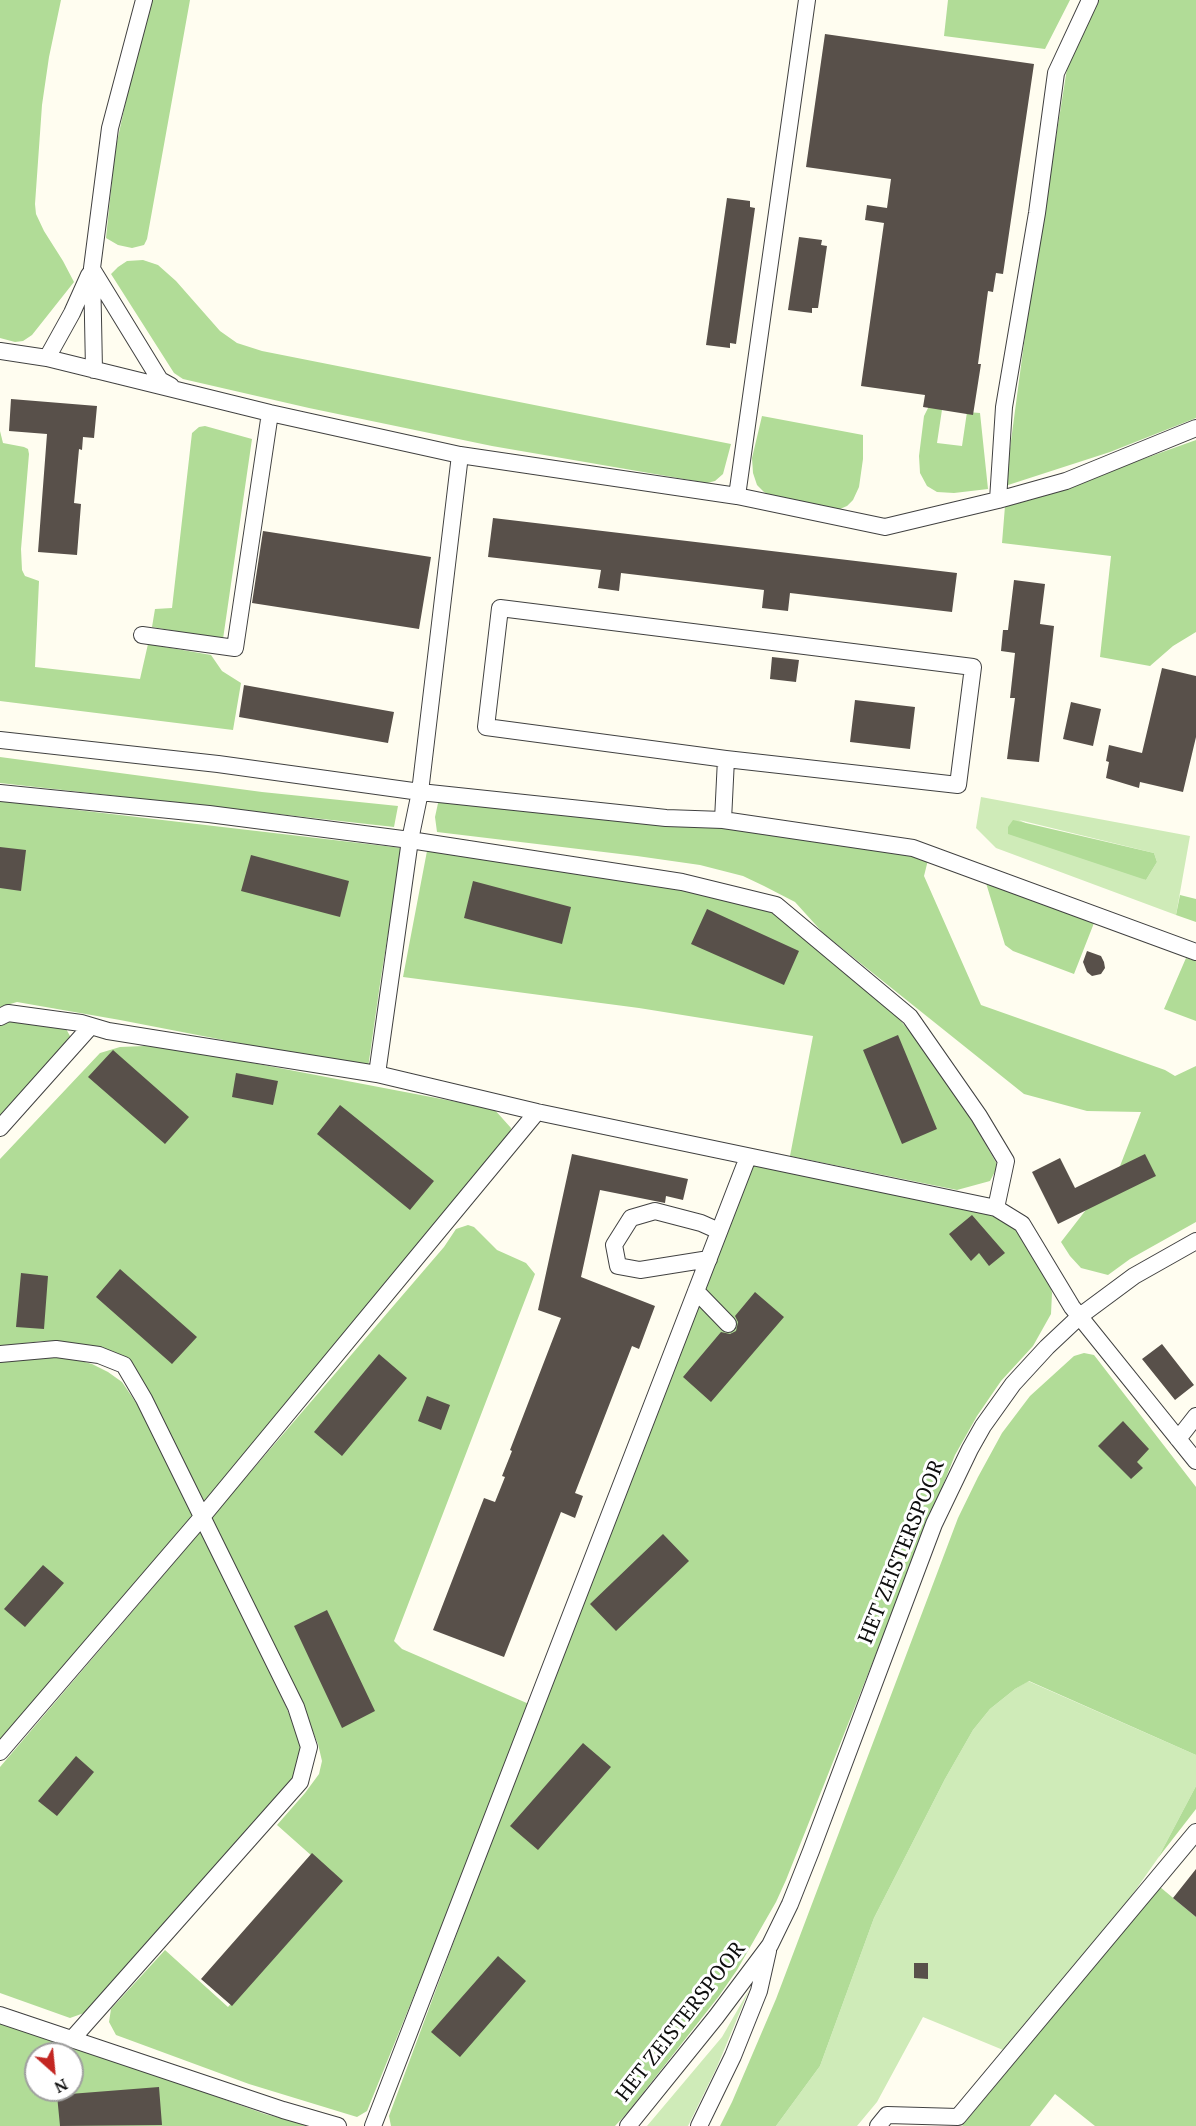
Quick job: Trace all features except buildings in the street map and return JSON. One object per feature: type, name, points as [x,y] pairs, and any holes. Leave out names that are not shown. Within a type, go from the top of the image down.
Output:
[{"type":"street","points":[[94,370],[92,268],[110,128],[144,0]]},
{"type":"street","points":[[737,496],[807,0]]},
{"type":"street","points":[[998,500],[1004,407],[1037,213],[1056,73],[1090,0]]},
{"type":"street","points":[[47,358],[72,313],[92,268]]},
{"type":"street","points":[[92,268],[160,380],[177,389]]},
{"type":"street","points":[[0,351],[47,358],[270,413],[460,455],[737,496],[885,527],[1066,481],[1196,428]]},
{"type":"street","points":[[142,635],[235,648],[270,413]]},
{"type":"street","points":[[377,1074],[410,840],[420,792],[460,455]]},
{"type":"street","points":[[500,608],[973,667],[958,785],[726,759],[486,727],[500,608]]},
{"type":"street","points":[[0,740],[218,764],[420,792],[666,818],[723,820],[913,848],[1196,952]]},
{"type":"street","points":[[723,820],[726,759]]},
{"type":"street","points":[[0,792],[208,814],[410,840],[682,882],[776,905],[910,1017],[979,1116],[1006,1161],[996,1208]]},
{"type":"street","points":[[0,1017],[8,1013],[81,1023],[108,1031],[377,1074],[537,1112],[996,1208],[1022,1224],[1072,1308],[1196,1461]]},
{"type":"street","points":[[0,1128],[91,1026]]},
{"type":"street","points":[[0,1752],[202,1517],[537,1112]]},
{"type":"street","points":[[373,2126],[748,1157]]},
{"type":"street","points":[[709,1259],[640,1270],[618,1266],[614,1245],[631,1218],[655,1211],[701,1223],[720,1231]]},
{"type":"street","name":"HET ZEISTERSPOOR","points":[[628,2126],[716,2018],[770,1945],[790,1904],[811,1851],[934,1524],[960,1467],[983,1426],[1013,1384],[1080,1316],[1134,1276],[1196,1243]]},
{"type":"street","points":[[696,1290],[728,1324]]},
{"type":"street","points":[[0,1354],[56,1349],[99,1354],[124,1365],[144,1399],[296,1707],[309,1747],[300,1782],[72,2039]]},
{"type":"street","points":[[1178,1439],[1196,1416]]},
{"type":"street","points":[[878,2126],[887,2115],[958,2117],[1196,1832]]},
{"type":"street","name":"HET ZEISTERSPOOR","points":[[699,2126],[733,2056],[759,1991],[770,1945]]},
{"type":"street","points":[[0,2014],[283,2110],[338,2126]]},
{"type":"green space","points":[[0,0],[61,0],[42,105],[35,204],[36,214],[44,231],[74,282],[32,335],[23,341],[15,342],[0,338]]},
{"type":"green space","points":[[148,0],[190,0],[147,239],[144,245],[132,248],[118,245],[106,238],[115,151]]},
{"type":"green space","points":[[948,0],[1070,0],[1045,49],[944,36]]},
{"type":"green space","points":[[1098,0],[1196,0],[1196,418],[1110,452],[1005,486],[1028,313],[1069,56]]},
{"type":"green space","points":[[143,260],[158,265],[176,281],[220,331],[237,343],[262,351],[731,444],[723,474],[715,481],[707,483],[492,446],[183,379],[174,373],[111,274],[127,261]]},
{"type":"green space","points":[[931,402],[943,403],[937,443],[962,446],[967,412],[980,413],[988,489],[954,493],[937,492],[927,486],[920,473],[919,456],[924,416]]},
{"type":"green space","points":[[762,416],[863,435],[863,459],[859,487],[853,500],[840,509],[776,498],[764,492],[757,485],[752,458]]},
{"type":"green space","points":[[205,426],[252,439],[223,639],[152,627],[155,609],[172,608],[192,433],[199,427]]},
{"type":"green space","points":[[0,431],[3,443],[24,447],[28,449],[29,454],[21,549],[22,570],[25,576],[39,581],[35,667],[140,679],[148,644],[211,655],[222,671],[241,683],[233,730],[0,701]]},
{"type":"green space","points":[[1196,440],[1196,632],[1173,646],[1150,666],[1100,657],[1111,556],[1002,543],[1005,506]]},
{"type":"green space","points":[[0,757],[262,792],[398,806],[394,827],[0,783]]},
{"type":"green space","points":[[440,794],[882,843],[928,860],[924,876],[981,1005],[1165,1070],[1175,1076],[1196,1066],[1196,1222],[1130,1259],[1108,1275],[1081,1268],[1061,1242],[1120,1166],[1141,1112],[1087,1111],[1024,1094],[824,934],[795,902],[743,876],[700,865],[437,832],[435,817]]},
{"type":"green space","points":[[981,797],[1190,836],[1176,915],[996,848],[976,828]],"holes":[[[1019,820],[1154,853],[1157,862],[1146,880]]]},
{"type":"green space","points":[[0,801],[402,848],[368,1068],[17,1002],[0,1007]]},
{"type":"green space","points":[[1013,820],[1154,853],[1157,862],[1146,880],[1008,834],[1008,827]]},
{"type":"green space","points":[[427,851],[745,900],[785,919],[848,967],[900,1020],[933,1059],[958,1096],[998,1166],[990,1181],[957,1190],[790,1156],[813,1036],[639,1008],[403,977]]},
{"type":"green space","points":[[986,883],[1094,923],[1074,974],[1013,951],[1005,945]]},
{"type":"green space","points":[[1180,895],[1196,899],[1196,922],[1176,915]]},
{"type":"green space","points":[[1186,958],[1196,961],[1196,1021],[1164,1009]]},
{"type":"green space","points":[[20,1017],[64,1025],[77,1049],[0,1132],[0,1024]]},
{"type":"green space","points":[[120,1047],[169,1047],[494,1109],[511,1128],[508,1145],[204,1504],[145,1387],[77,1344],[43,1341],[0,1346],[0,1159],[100,1053]]},
{"type":"green space","points":[[754,1164],[990,1213],[1029,1237],[1048,1274],[1052,1293],[1051,1314],[1033,1346],[1001,1381],[977,1416],[955,1455],[776,1902],[737,1970],[719,1996],[628,2112],[615,2126],[391,2126],[389,2116],[476,1882]]},
{"type":"green space","points":[[468,1225],[474,1227],[497,1250],[526,1263],[535,1274],[394,1641],[402,1649],[529,1704],[367,2111],[357,2117],[249,2084],[116,2035],[109,2022],[111,2009],[165,1950],[228,2007],[339,1880],[277,1825],[319,1774],[322,1761],[318,1744],[298,1696],[211,1518],[444,1247],[456,1229]]},
{"type":"green space","points":[[1084,1353],[1094,1355],[1196,1487],[1196,1755],[1029,1681],[1015,1689],[990,1709],[973,1730],[945,1779],[874,1918],[820,2066],[776,2126],[720,2126],[776,1999],[958,1518],[1002,1433],[1030,1396],[1074,1356]]},
{"type":"green space","points":[[43,1356],[74,1359],[92,1364],[122,1382],[143,1413],[193,1516],[0,1744],[0,1361]]},
{"type":"green space","points":[[201,1531],[284,1702],[304,1749],[305,1767],[84,2013],[70,2018],[0,1993],[0,1767]]},
{"type":"green space","points":[[1028,1681],[1196,1755],[1196,1786],[1158,1858],[1109,1928],[1008,2052],[923,2017],[877,2102],[857,2126],[776,2126],[820,2066],[874,1918],[945,1779],[973,1730],[990,1709]]},
{"type":"green space","points":[[1196,1786],[1196,1809],[1158,1858]]},
{"type":"green space","points":[[1160,1887],[1196,1917],[1196,2126],[1095,2126],[1055,2094],[1030,2126],[962,2126]]},
{"type":"green space","points":[[749,1990],[717,2067],[688,2126],[647,2126],[722,2037]]},
{"type":"green space","points":[[0,2019],[64,2042],[24,2042],[24,2102],[84,2102],[84,2049],[265,2114],[311,2126],[0,2126]]}]
